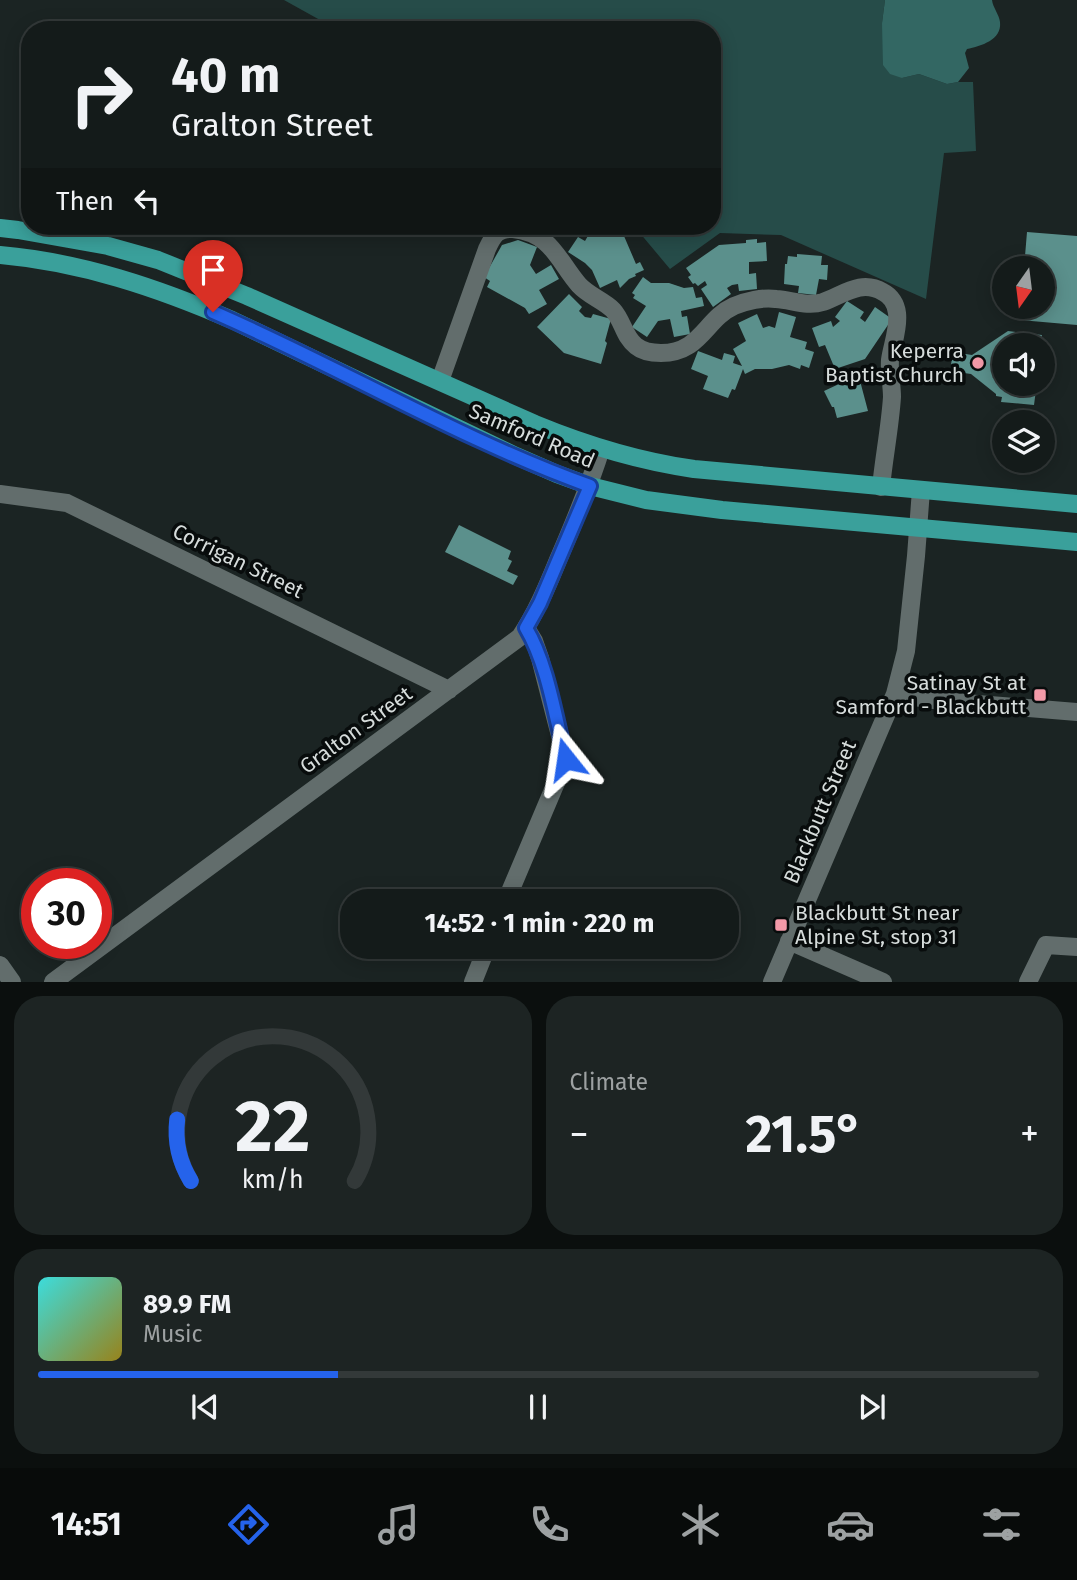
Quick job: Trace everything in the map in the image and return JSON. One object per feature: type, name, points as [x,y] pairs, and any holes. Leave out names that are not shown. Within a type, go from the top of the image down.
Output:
[{"type":"main road","name":"Samford Road","points":[[0,228],[21,231]]},
{"type":"main road","name":"Samford Road","points":[[46,235],[108,246],[158,260],[247,296],[535,424],[601,449],[663,465],[694,469],[1077,503]]},
{"type":"main road","name":"Samford Road","points":[[0,256],[44,261],[119,277],[194,303],[516,456],[590,486],[678,505],[1077,542]]},
{"type":"street","points":[[440,381],[493,235]]},
{"type":"street","points":[[532,235],[548,244],[578,284],[613,310],[629,340],[648,352],[673,352],[695,341],[715,320],[733,307],[763,299],[774,298],[812,304],[859,287],[872,287],[883,292],[897,310],[898,322],[890,361],[892,395],[881,487]]},
{"type":"street","name":"Gralton Street","points":[[53,982],[520,638],[537,607],[590,486],[601,449]]},
{"type":"street","name":"Blackbutt Street","points":[[772,982],[895,694],[906,651],[921,490]]},
{"type":"street","name":"Corrigan Street","points":[[0,494],[67,503],[449,690]]},
{"type":"street","points":[[511,889],[566,759],[540,658],[526,628]]},
{"type":"street","points":[[895,694],[941,701],[1077,712]]},
{"type":"street","points":[[789,941],[883,982]]},
{"type":"street","points":[[1028,982],[1046,944],[1077,947]]},
{"type":"street","points":[[473,982],[482,959]]},
{"type":"street","points":[[0,965],[12,982]]},
{"type":"shaded area","points":[[284,0],[885,0],[882,23],[902,78],[919,74],[947,84],[973,82],[976,151],[944,153],[926,299],[781,235],[721,233],[721,21],[322,21]]},
{"type":"shaded area","points":[[885,0],[992,0],[1000,28],[990,41],[967,49],[965,53],[969,68],[958,82],[947,84],[919,74],[902,78],[890,74],[883,65],[882,23]]},
{"type":"shaded area","points":[[642,235],[717,235],[670,269]]},
{"type":"building","points":[[1027,232],[1077,236],[1077,325],[1020,320],[1055,319],[1055,256],[1025,256]]},
{"type":"building","points":[[588,235],[622,235],[636,264],[640,262],[644,270],[635,274],[636,276],[620,288],[617,280],[600,288],[592,270],[568,252],[578,237],[585,241]]},
{"type":"building","points":[[757,239],[757,243],[766,242],[767,261],[749,262],[749,274],[756,273],[757,289],[739,291],[738,284],[732,285],[727,288],[731,294],[713,307],[701,289],[707,285],[705,281],[698,286],[693,284],[686,268],[719,245],[746,243],[746,240]]},
{"type":"building","points":[[518,240],[537,247],[530,265],[536,274],[551,265],[559,279],[539,290],[547,304],[529,314],[525,308],[487,287],[490,281],[484,277],[502,245]]},
{"type":"building","points":[[797,254],[822,256],[821,265],[828,265],[827,280],[819,279],[816,295],[798,293],[799,286],[784,284],[788,256],[797,257]]},
{"type":"building","points":[[643,277],[651,283],[693,287],[696,298],[702,297],[704,306],[681,311],[682,317],[687,316],[690,334],[674,337],[670,319],[658,321],[647,337],[632,327],[646,306],[633,298],[635,295],[632,293]]},
{"type":"building","points":[[569,294],[582,307],[579,311],[585,317],[591,318],[593,314],[611,319],[601,364],[564,353],[537,327]]},
{"type":"building","points":[[847,301],[864,312],[860,318],[865,322],[875,307],[892,319],[865,359],[835,369],[825,345],[819,347],[812,328],[831,321],[833,327],[840,321],[835,317]]},
{"type":"building","points":[[779,312],[796,317],[790,337],[807,342],[805,349],[814,352],[809,368],[801,365],[800,369],[789,365],[755,369],[745,374],[743,369],[735,390],[732,389],[728,398],[703,389],[708,376],[691,369],[698,351],[722,360],[724,353],[735,356],[733,363],[742,366],[733,349],[746,341],[738,323],[757,314],[763,328],[775,328]]},
{"type":"building","points":[[992,342],[992,391],[971,374],[950,371],[953,352],[972,355]]},
{"type":"building","points":[[835,376],[859,377],[868,411],[837,418],[824,391],[839,384]]},
{"type":"building","points":[[996,396],[1035,396],[1034,405],[1001,402],[1002,397]]},
{"type":"building","points":[[459,525],[511,551],[508,559],[512,561],[507,571],[518,576],[513,585],[445,552]]},
{"type":"place","name":"Keperra Baptist Church","points":[[978,363]]},
{"type":"place","name":"Satinay St at Samford - Blackbutt","points":[[1040,695]]},
{"type":"place","name":"Blackbutt St near Alpine St, stop 31","points":[[781,925]]},
{"type":"route","points":[[213,312],[464,433],[590,486],[540,603],[526,628],[540,658],[566,759]]}]
